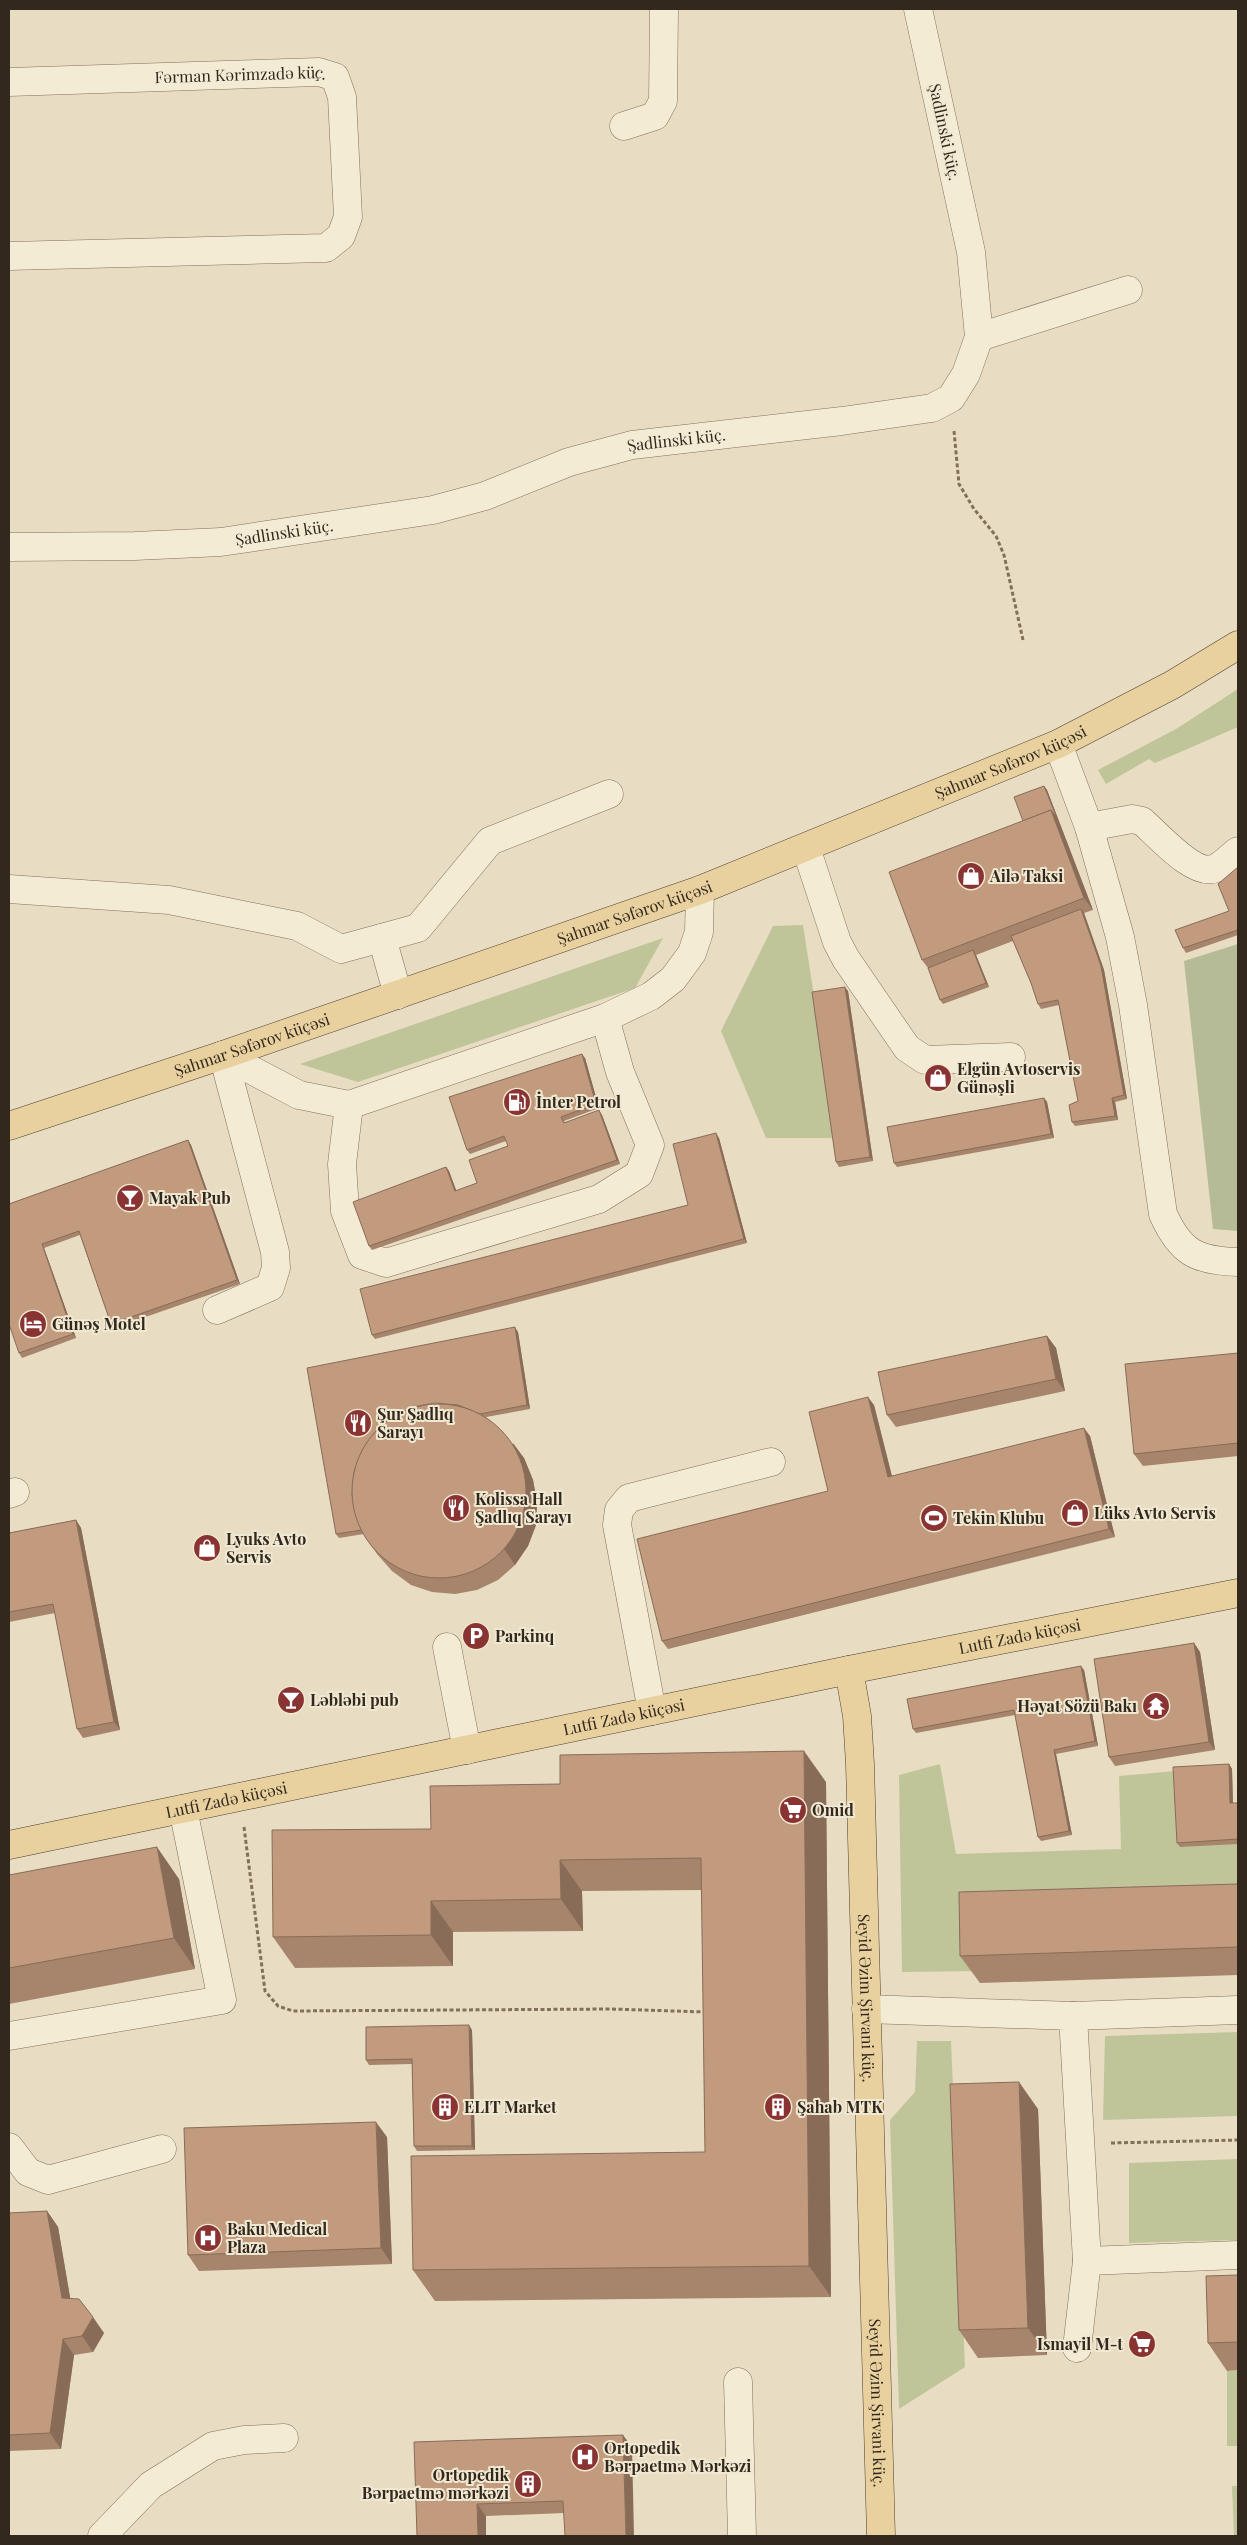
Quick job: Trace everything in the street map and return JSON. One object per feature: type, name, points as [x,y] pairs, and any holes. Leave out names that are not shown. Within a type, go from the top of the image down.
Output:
[{"type":"main road","name":"Şahmar Səfərov küçəsi","points":[[9,1126],[224,1055],[700,890],[1058,744],[1172,685],[1238,645]]},
{"type":"main road","name":"Lutfi Zadə küçəsi","points":[[9,1845],[849,1670],[1238,1593]]},
{"type":"main road","name":"Seyid Əzim Şirvani küç.","points":[[849,1670],[857,1716],[860,1764],[881,2536]]},
{"type":"street","points":[[624,126],[656,116],[663,100],[664,9]]},
{"type":"street","name":"Şadlinski küç.","points":[[9,547],[135,546],[221,542],[433,510],[485,496],[569,462],[632,445],[842,421],[932,408],[951,398],[966,374],[978,337],[971,252],[918,9]]},
{"type":"street","name":"Fərman Kərimzadə küç.","points":[[9,82],[319,72],[335,77],[342,97],[348,217],[341,236],[326,248],[9,256]]},
{"type":"street","points":[[978,337],[1128,290]]},
{"type":"street","points":[[1058,744],[1089,827],[1120,937],[1133,1005],[1163,1214],[1173,1237],[1192,1253],[1216,1261],[1238,1262]]},
{"type":"street","points":[[9,889],[169,900],[297,926],[341,949],[418,928],[490,841],[609,794]]},
{"type":"street","points":[[1089,827],[1132,819],[1142,821],[1190,864],[1205,870],[1215,868],[1238,851]]},
{"type":"street","points":[[806,848],[841,950],[907,1048],[925,1060],[1011,1057]]},
{"type":"street","points":[[224,1055],[298,1095],[349,1105],[605,1018],[651,996],[673,979],[692,953],[699,932],[700,890]]},
{"type":"street","points":[[382,938],[398,995]]},
{"type":"street","points":[[349,1105],[342,1164],[344,1210],[362,1255],[386,1263],[599,1199],[639,1174],[650,1145],[620,1072],[605,1018]]},
{"type":"street","points":[[216,1310],[270,1286],[276,1268],[275,1252],[224,1055]]},
{"type":"street","points":[[652,1711],[617,1525],[619,1510],[629,1498],[771,1462]]},
{"type":"street","points":[[447,1647],[467,1750]]},
{"type":"street","points":[[9,2036],[222,2000],[183,1808]]},
{"type":"street","points":[[866,2009],[1073,2016],[1238,2010]]},
{"type":"street","points":[[1073,2016],[1087,2261],[1077,2348]]},
{"type":"street","points":[[9,2147],[28,2172],[48,2180],[162,2149]]},
{"type":"street","points":[[1087,2261],[1238,2255]]},
{"type":"street","points":[[738,2382],[742,2536]]},
{"type":"street","points":[[102,2536],[151,2485],[213,2446],[244,2440],[284,2438]]},
{"type":"path","points":[[951,398],[959,484],[974,509],[996,536],[1004,555],[1023,640]]},
{"type":"path","points":[[240,1797],[265,1990],[278,2006],[293,2011],[611,2009],[711,2012]]},
{"type":"path","points":[[1080,2144],[1238,2140]]},
{"type":"green space","points":[[1238,689],[1238,727],[1155,763],[1149,759],[1106,784],[1098,770],[1176,729]]},
{"type":"green space","points":[[803,925],[836,1138],[766,1138],[721,1031],[773,926]]},
{"type":"green space","points":[[663,938],[635,988],[358,1082],[300,1064]]},
{"type":"green space","points":[[1238,944],[1238,1231],[1213,1229],[1184,961]]},
{"type":"green space","points":[[940,1764],[956,1854],[1121,1849],[1119,1776],[1176,1771],[1238,1844],[1238,1912],[979,1971],[902,1972],[899,1775]]},
{"type":"green space","points":[[1238,2032],[1238,2116],[1103,2120],[1105,2036]]},
{"type":"green space","points":[[917,2041],[951,2041],[965,2367],[899,2409],[890,2120],[915,2092]]},
{"type":"green space","points":[[1238,2159],[1238,2240],[1129,2243],[1129,2163]]},
{"type":"green space","points":[[1238,2370],[1238,2446],[1227,2446],[1227,2371]]},
{"type":"green space","points":[[1232,2486],[1238,2486],[1238,2536],[1234,2536]]},
{"type":"building","points":[[1044,786],[1057,818],[1051,810],[1023,821],[1014,797]]},
{"type":"building","points":[[1051,810],[1084,898],[922,960],[889,872]]},
{"type":"building","points":[[1238,867],[1238,930],[1183,948],[1175,930],[1229,911],[1218,884]]},
{"type":"building","points":[[1081,909],[1101,966],[1124,1095],[1112,1098],[1115,1116],[1072,1122],[1069,1105],[1078,1101],[1058,1000],[1038,1004],[1011,936]]},
{"type":"building","points":[[973,950],[986,983],[940,1000],[928,968]]},
{"type":"building","points":[[845,987],[870,1157],[836,1162],[812,992]]},
{"type":"building","points":[[582,1054],[596,1104],[561,1117],[564,1123],[599,1110],[617,1160],[369,1246],[353,1202],[446,1167],[455,1191],[477,1183],[469,1160],[508,1146],[504,1136],[467,1150],[449,1097]]},
{"type":"building","points":[[1044,1098],[1051,1134],[894,1163],[887,1127]]},
{"type":"building","points":[[716,1133],[744,1239],[372,1335],[360,1289],[688,1205],[673,1144]]},
{"type":"building","points":[[188,1140],[237,1280],[111,1324],[79,1231],[42,1244],[73,1334],[19,1353],[9,1324],[9,1204]]},
{"type":"building","points":[[515,1327],[527,1405],[480,1414],[458,1405],[435,1403],[413,1407],[392,1417],[375,1432],[362,1451],[354,1472],[352,1495],[357,1518],[362,1530],[336,1534],[307,1368]]},
{"type":"building","points":[[1047,1336],[1056,1379],[887,1415],[878,1372]]},
{"type":"building","points":[[1238,1353],[1238,1443],[1134,1454],[1125,1364]]},
{"type":"building","name":"Tekin Klubu","points":[[868,1397],[888,1477],[1084,1428],[1109,1529],[662,1641],[637,1539],[828,1491],[809,1412]]},
{"type":"building","points":[[430,1404],[448,1404],[480,1414],[506,1436],[516,1450],[522,1466],[526,1500],[516,1532],[494,1558],[480,1568],[464,1574],[448,1578],[430,1578],[398,1568],[372,1546],[362,1532],[356,1516],[352,1500],[352,1482],[362,1450],[384,1424],[398,1414],[414,1408]]},
{"type":"building","points":[[76,1520],[114,1722],[77,1729],[53,1604],[9,1612],[9,1533]]},
{"type":"building","points":[[1194,1643],[1209,1742],[1109,1757],[1094,1659]]},
{"type":"building","points":[[1081,1666],[1095,1741],[1054,1750],[1069,1831],[1038,1837],[1014,1710],[913,1729],[907,1699]]},
{"type":"building","points":[[804,1751],[809,2266],[413,2270],[411,2156],[705,2152],[701,1858],[560,1860],[561,1899],[431,1901],[431,1935],[273,1937],[272,1830],[431,1829],[430,1786],[560,1784],[560,1755]]},
{"type":"building","points":[[1229,1764],[1230,1803],[1238,1803],[1238,1839],[1177,1843],[1173,1767]]},
{"type":"building","points":[[157,1847],[174,1938],[9,1968],[9,1875]]},
{"type":"building","points":[[1238,1884],[1238,1947],[960,1956],[959,1892]]},
{"type":"building","name":"ELIT Market","points":[[469,2025],[472,2146],[414,2146],[412,2059],[366,2060],[366,2027]]},
{"type":"building","points":[[1019,2082],[1028,2328],[959,2330],[950,2084]]},
{"type":"building","points":[[376,2122],[381,2248],[188,2255],[184,2128]]},
{"type":"building","points":[[47,2211],[62,2298],[79,2299],[93,2317],[82,2336],[63,2339],[50,2433],[9,2435],[9,2213]]},
{"type":"building","points":[[1238,2275],[1238,2342],[1208,2343],[1206,2276]]},
{"type":"building","name":"Ortopedik Bərpaetmə mərkəzi","points":[[623,2435],[626,2536],[565,2536],[563,2501],[477,2504],[478,2536],[417,2536],[414,2442]]},
{"type":"place","name":"Ailə Taksi","points":[[971,876]]},
{"type":"place","name":"Elgün Avtoservis Günəşli","points":[[938,1078]]},
{"type":"place","name":"İnter Petrol","points":[[517,1102]]},
{"type":"place","name":"Mayak Pub","points":[[130,1198]]},
{"type":"place","name":"Günəş Motel","points":[[33,1324]]},
{"type":"place","name":"Şur Şadlıq Sarayı","points":[[358,1423]]},
{"type":"place","name":"Kolissa Hall Şadlıq Sarayı","points":[[456,1508]]},
{"type":"place","name":"Lüks Avto Servis","points":[[1075,1513]]},
{"type":"place","name":"Tekin Klubu","points":[[934,1518]]},
{"type":"place","name":"Lyuks Avto Servis","points":[[207,1548]]},
{"type":"place","name":"Parkinq","points":[[476,1636]]},
{"type":"place","name":"Ləbləbi pub","points":[[291,1700]]},
{"type":"place","name":"Həyat Sözü Bakı","points":[[1156,1706]]},
{"type":"place","name":"Omid","points":[[793,1810]]},
{"type":"place","name":"ELIT Market","points":[[445,2107]]},
{"type":"place","name":"Şahab MTK","points":[[778,2107]]},
{"type":"place","name":"Baku Medical Plaza","points":[[208,2238]]},
{"type":"place","name":"Ismayil M-t","points":[[1142,2344]]},
{"type":"place","name":"Ortopedik Bərpaetmə Mərkəzi","points":[[585,2457]]},
{"type":"place","name":"Ortopedik Bərpaetmə mərkəzi","points":[[528,2484]]}]
